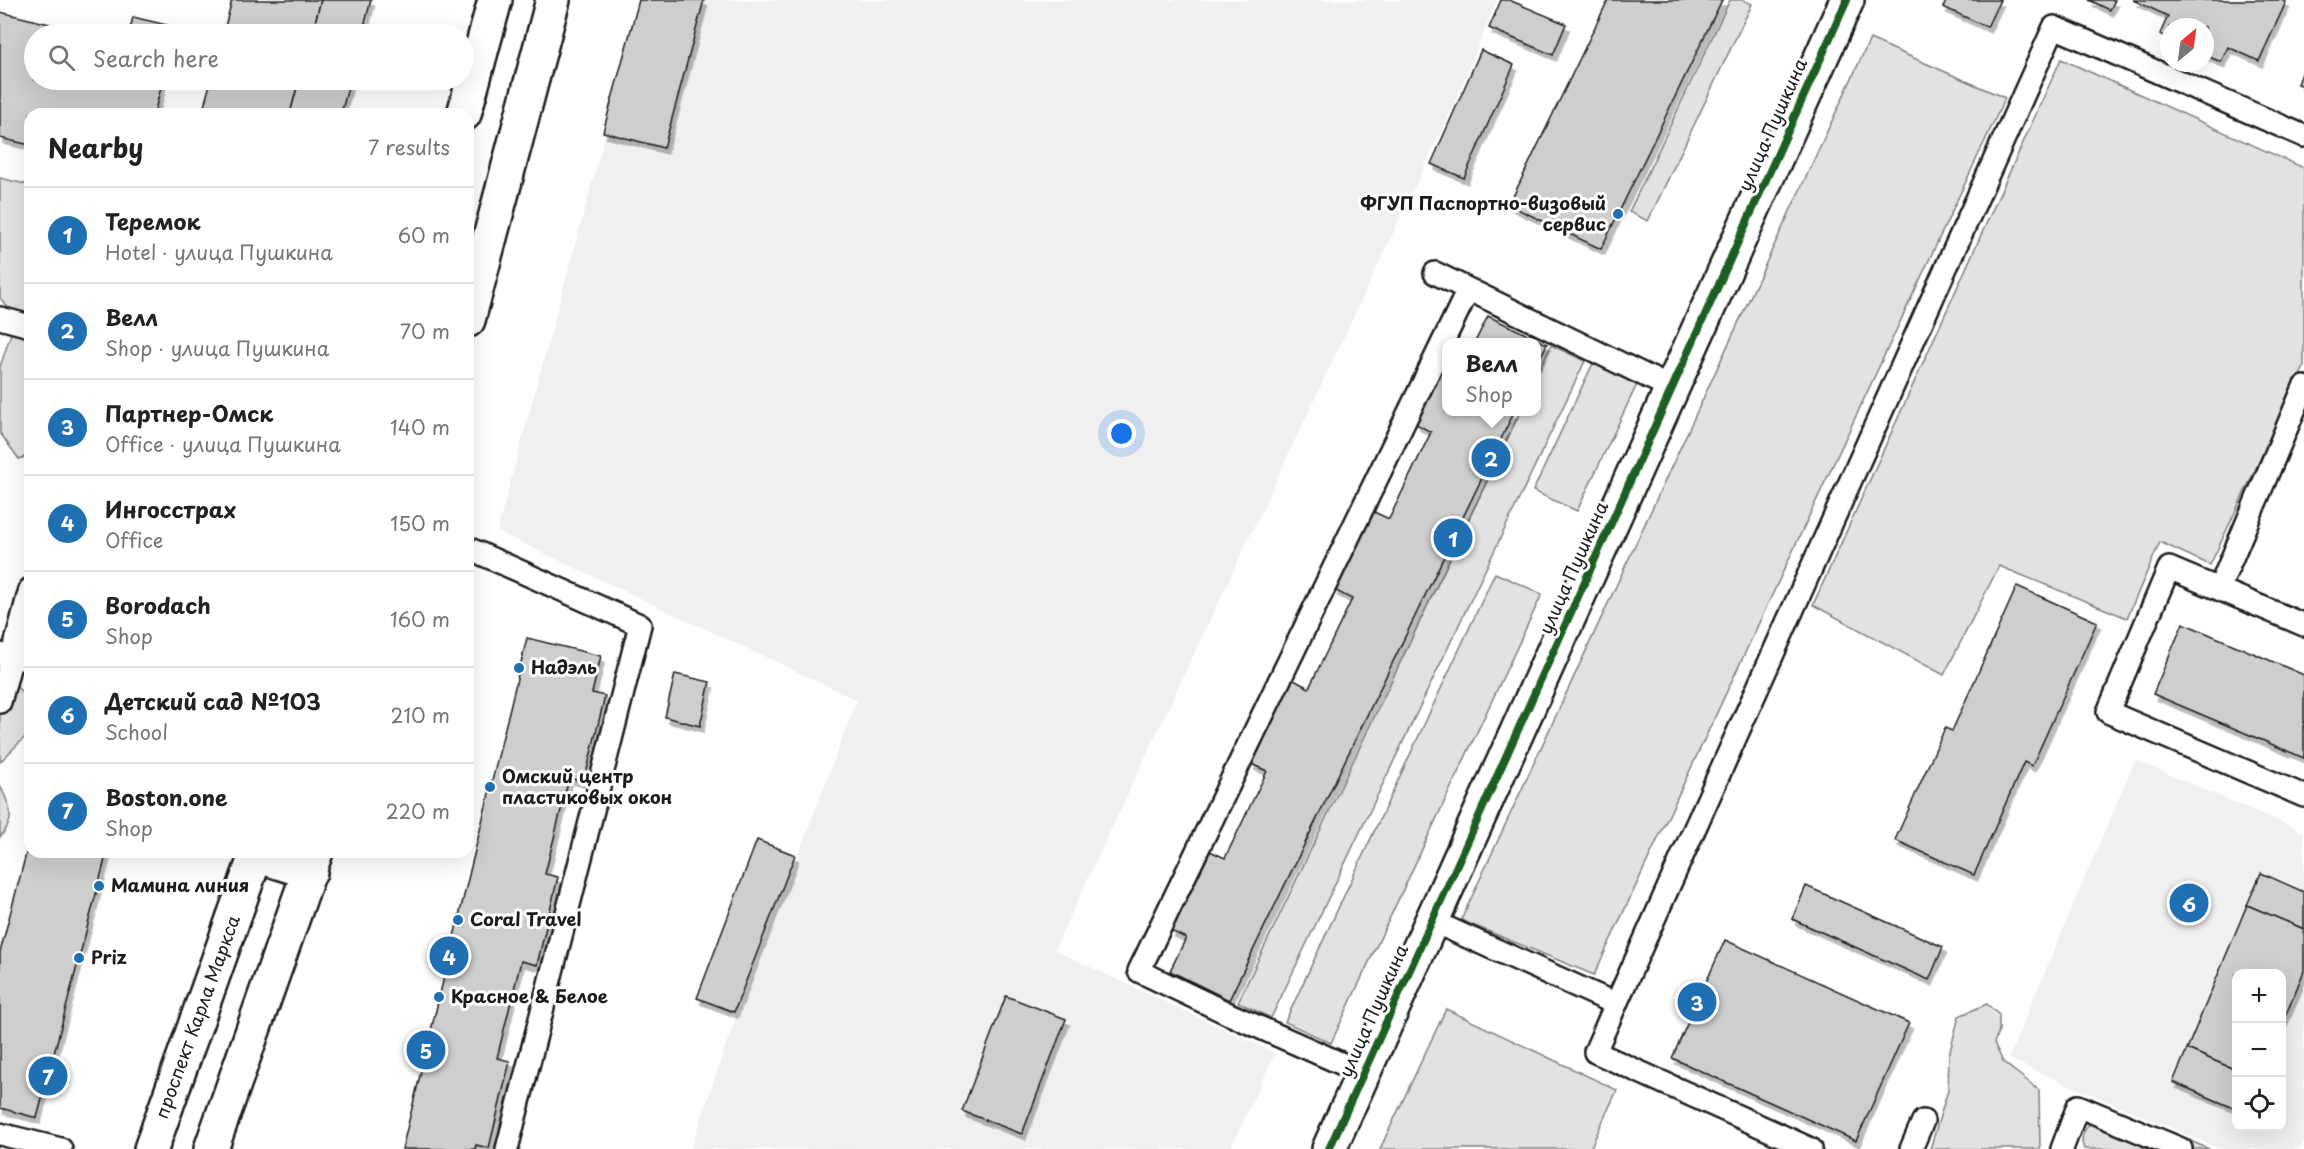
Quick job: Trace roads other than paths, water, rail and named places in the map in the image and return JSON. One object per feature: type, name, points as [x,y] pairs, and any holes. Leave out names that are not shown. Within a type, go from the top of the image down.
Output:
[{"type":"street","points":[[474,77],[495,0]]},
{"type":"street","points":[[474,297],[553,0]]},
{"type":"street","name":"улица Пушкина","points":[[1329,1149],[1847,0]]},
{"type":"street","points":[[466,108],[471,90]]},
{"type":"street","name":"проспект Карла Маркса","points":[[151,1149],[256,858]]},
{"type":"street","points":[[211,1149],[313,862],[285,858]]},
{"type":"lane","points":[[1810,1149],[1595,1052],[2054,27],[2304,136]]},
{"type":"lane","points":[[1435,273],[1671,388]]},
{"type":"lane","points":[[1445,338],[1468,290]]},
{"type":"lane","points":[[0,318],[24,324]]},
{"type":"lane","points":[[1363,1073],[1229,1014],[1139,971],[1442,344]]},
{"type":"lane","points":[[2218,589],[2304,387]]},
{"type":"lane","points":[[474,551],[640,625],[507,1149]]},
{"type":"lane","points":[[2304,625],[2169,568],[2108,712],[2304,795]]},
{"type":"lane","points":[[0,702],[14,658],[24,615]]},
{"type":"lane","points":[[1432,921],[1616,1004]]},
{"type":"lane","points":[[2062,1149],[2078,1106],[2181,1149]]},
{"type":"lane","points":[[1911,1149],[1923,1121]]},
{"type":"lane","points":[[0,1134],[58,1149]]},
{"type":"place","name":"ФГУП Паспортно-визовый сервис","points":[[1618,214]]},
{"type":"place","name":"Велл","points":[[1491,458]]},
{"type":"place","name":"Теремок","points":[[1453,538]]},
{"type":"place","name":"Надэль","points":[[519,668]]},
{"type":"place","name":"Омский центр пластиковых окон","points":[[490,787]]},
{"type":"place","name":"Мамина линия","points":[[99,886]]},
{"type":"place","name":"Детский сад №103","points":[[2189,903]]},
{"type":"place","name":"Coral Travel","points":[[458,920]]},
{"type":"place","name":"Ингосстрах","points":[[449,956]]},
{"type":"place","name":"Priz","points":[[79,958]]},
{"type":"place","name":"Красное & Белое","points":[[439,997]]},
{"type":"place","name":"Партнер-Омск","points":[[1697,1002]]},
{"type":"place","name":"Borodach","points":[[426,1050]]},
{"type":"place","name":"Boston.one","points":[[48,1076]]}]
